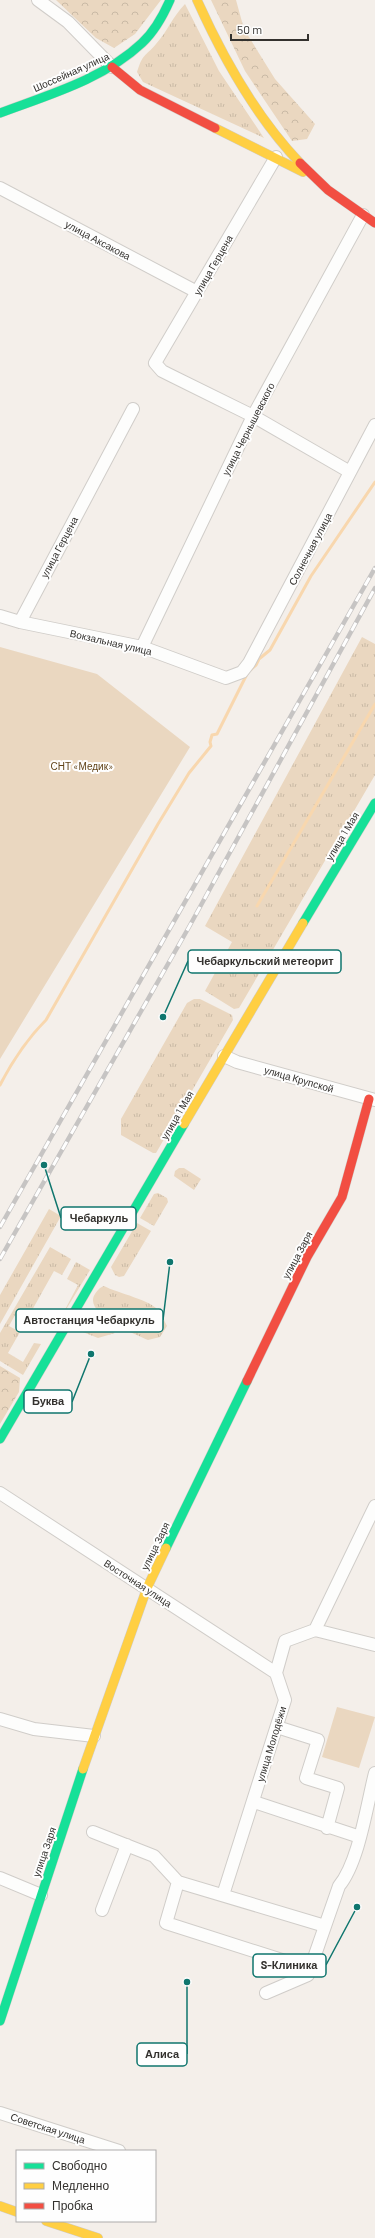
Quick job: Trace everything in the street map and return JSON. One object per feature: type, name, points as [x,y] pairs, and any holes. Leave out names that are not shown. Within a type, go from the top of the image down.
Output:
[{"type":"main road","name":"Шоссейная улица","points":[[0,113],[112,67],[133,52],[153,31],[170,0]]},
{"type":"main road","points":[[197,0],[231,71],[284,145],[314,178]]},
{"type":"main road","points":[[112,67],[140,90],[276,157],[314,178],[375,223]]},
{"type":"main road","name":"улица 1 Мая","points":[[0,1439],[224,1056],[375,803]]},
{"type":"main road","name":"улица Заря","points":[[0,2021],[94,1736],[147,1588],[307,1257],[342,1197],[372,1099]]},
{"type":"main road","points":[[0,2206],[16,2212]]},
{"type":"main road","points":[[49,2222],[98,2238]]},
{"type":"street","points":[[38,0],[68,22],[112,67]]},
{"type":"street","name":"улица Герцена","points":[[253,416],[162,371],[155,363],[276,157]]},
{"type":"street","name":"улица Аксакова","points":[[0,188],[197,292]]},
{"type":"street","name":"улица Чернышевского","points":[[142,647],[253,416],[363,215]]},
{"type":"street","name":"улица Герцена","points":[[20,622],[133,409]]},
{"type":"street","points":[[253,416],[350,472]]},
{"type":"street","name":"Солнечная улица","points":[[242,672],[250,663],[375,425]]},
{"type":"street","name":"Вокзальная улица","points":[[0,616],[20,622],[142,647],[226,678],[242,672]]},
{"type":"street","name":"улица Крупской","points":[[224,1056],[237,1062],[372,1099]]},
{"type":"street","name":"Восточная улица","points":[[0,1493],[276,1673]]},
{"type":"street","points":[[315,1630],[375,1506]]},
{"type":"street","points":[[276,1673],[285,1641],[315,1630],[375,1645]]},
{"type":"street","name":"улица Молодёжи","points":[[222,1895],[254,1802],[285,1700],[276,1673]]},
{"type":"street","points":[[0,1719],[34,1729],[94,1736]]},
{"type":"street","points":[[277,1727],[318,1740],[306,1778],[338,1788],[327,1828]]},
{"type":"street","points":[[266,1993],[308,1975],[325,1926],[360,1837],[375,1773]]},
{"type":"street","points":[[254,1802],[327,1828],[360,1837]]},
{"type":"street","points":[[93,1832],[154,1856],[178,1882],[325,1926]]},
{"type":"street","points":[[102,1910],[127,1845]]},
{"type":"street","points":[[0,1878],[41,1895]]},
{"type":"street","points":[[178,1882],[166,1923],[310,1969]]},
{"type":"street","name":"Советская улица","points":[[0,2113],[116,2150]]},
{"type":"green space","points":[[56,0],[161,0],[135,34],[114,48],[96,38]]},
{"type":"green space","points":[[211,0],[236,0],[244,29],[275,79],[315,124],[307,139],[292,141],[245,71]]},
{"type":"green space","points":[[185,4],[219,71],[264,138],[143,82],[137,72],[142,58],[160,39]]},
{"type":"green space","points":[[362,637],[375,644],[375,775],[239,1008],[234,1009],[205,991],[232,942],[205,926]]},
{"type":"green space","name":"СНТ «Медик»","points":[[0,647],[97,674],[190,747],[0,1059]]},
{"type":"green space","points":[[194,999],[200,999],[232,1015],[233,1020],[156,1153],[153,1153],[121,1135],[121,1119],[187,1003]]},
{"type":"green space","points":[[179,1168],[184,1168],[201,1179],[194,1190],[174,1176],[175,1171]]},
{"type":"green space","points":[[158,1193],[167,1198],[168,1202],[154,1226],[140,1218],[154,1194]]},
{"type":"green space","points":[[49,1209],[61,1216],[0,1324],[0,1295]]},
{"type":"green space","points":[[137,1223],[151,1231],[124,1276],[119,1277],[115,1275],[111,1267]]},
{"type":"green space","points":[[50,1247],[71,1259],[62,1275],[54,1271],[26,1321],[15,1315],[9,1326],[20,1332],[8,1353],[23,1362],[34,1343],[41,1344],[23,1375],[0,1361],[0,1333]]},
{"type":"green space","points":[[76,1262],[90,1270],[59,1321],[78,1285],[67,1279]]},
{"type":"green space","points":[[104,1286],[142,1300],[156,1308],[167,1326],[160,1337],[148,1340],[122,1328],[103,1315],[96,1308],[93,1301],[95,1294]]},
{"type":"green space","points":[[95,1321],[115,1333],[98,1338],[75,1329],[82,1323]]},
{"type":"green space","points":[[0,1366],[20,1378],[19,1392],[0,1424]]},
{"type":"green space","points":[[337,1707],[375,1717],[359,1768],[322,1757]]},
{"type":"waterway","points":[[0,1085],[20,1051],[46,1020],[158,824],[189,773],[211,746],[210,742],[212,735],[217,734],[248,672],[256,665],[259,659],[270,650],[311,576],[375,482]]},
{"type":"waterway","points":[[257,906],[375,704]]},
{"type":"railway","points":[[0,1227],[375,568]]},
{"type":"railway","points":[[0,1259],[189,927],[375,588]]},
{"type":"traffic: fast","points":[[0,113],[75,85],[111,67],[127,56],[147,38],[158,23],[170,0]]},
{"type":"traffic: fast","points":[[303,923],[375,803]]},
{"type":"traffic: fast","points":[[0,1439],[184,1124]]},
{"type":"traffic: fast","points":[[166,1548],[247,1381]]},
{"type":"traffic: fast","points":[[0,2021],[83,1769]]},
{"type":"traffic: slow","points":[[197,0],[241,86],[269,126],[300,163]]},
{"type":"traffic: slow","points":[[215,128],[303,172]]},
{"type":"traffic: slow","points":[[184,1124],[303,923]]},
{"type":"traffic: slow","points":[[83,1769],[147,1588],[166,1548]]},
{"type":"traffic: slow","points":[[0,2206],[16,2212]]},
{"type":"traffic: slow","points":[[49,2222],[98,2238]]},
{"type":"traffic: jam","points":[[112,67],[140,90],[215,128]]},
{"type":"traffic: jam","points":[[300,163],[328,190],[375,223]]},
{"type":"traffic: jam","points":[[247,1381],[307,1257],[342,1197],[369,1099]]},
{"type":"place","name":"Чебаркульский метеорит","points":[[163,1017]]},
{"type":"place","name":"Чебаркуль","points":[[44,1165]]},
{"type":"place","name":"Автостанция Чебаркуль","points":[[170,1262]]},
{"type":"place","name":"Буква","points":[[91,1354]]},
{"type":"place","name":"S-Клиника","points":[[357,1907]]},
{"type":"place","name":"Алиса","points":[[187,1982]]}]
